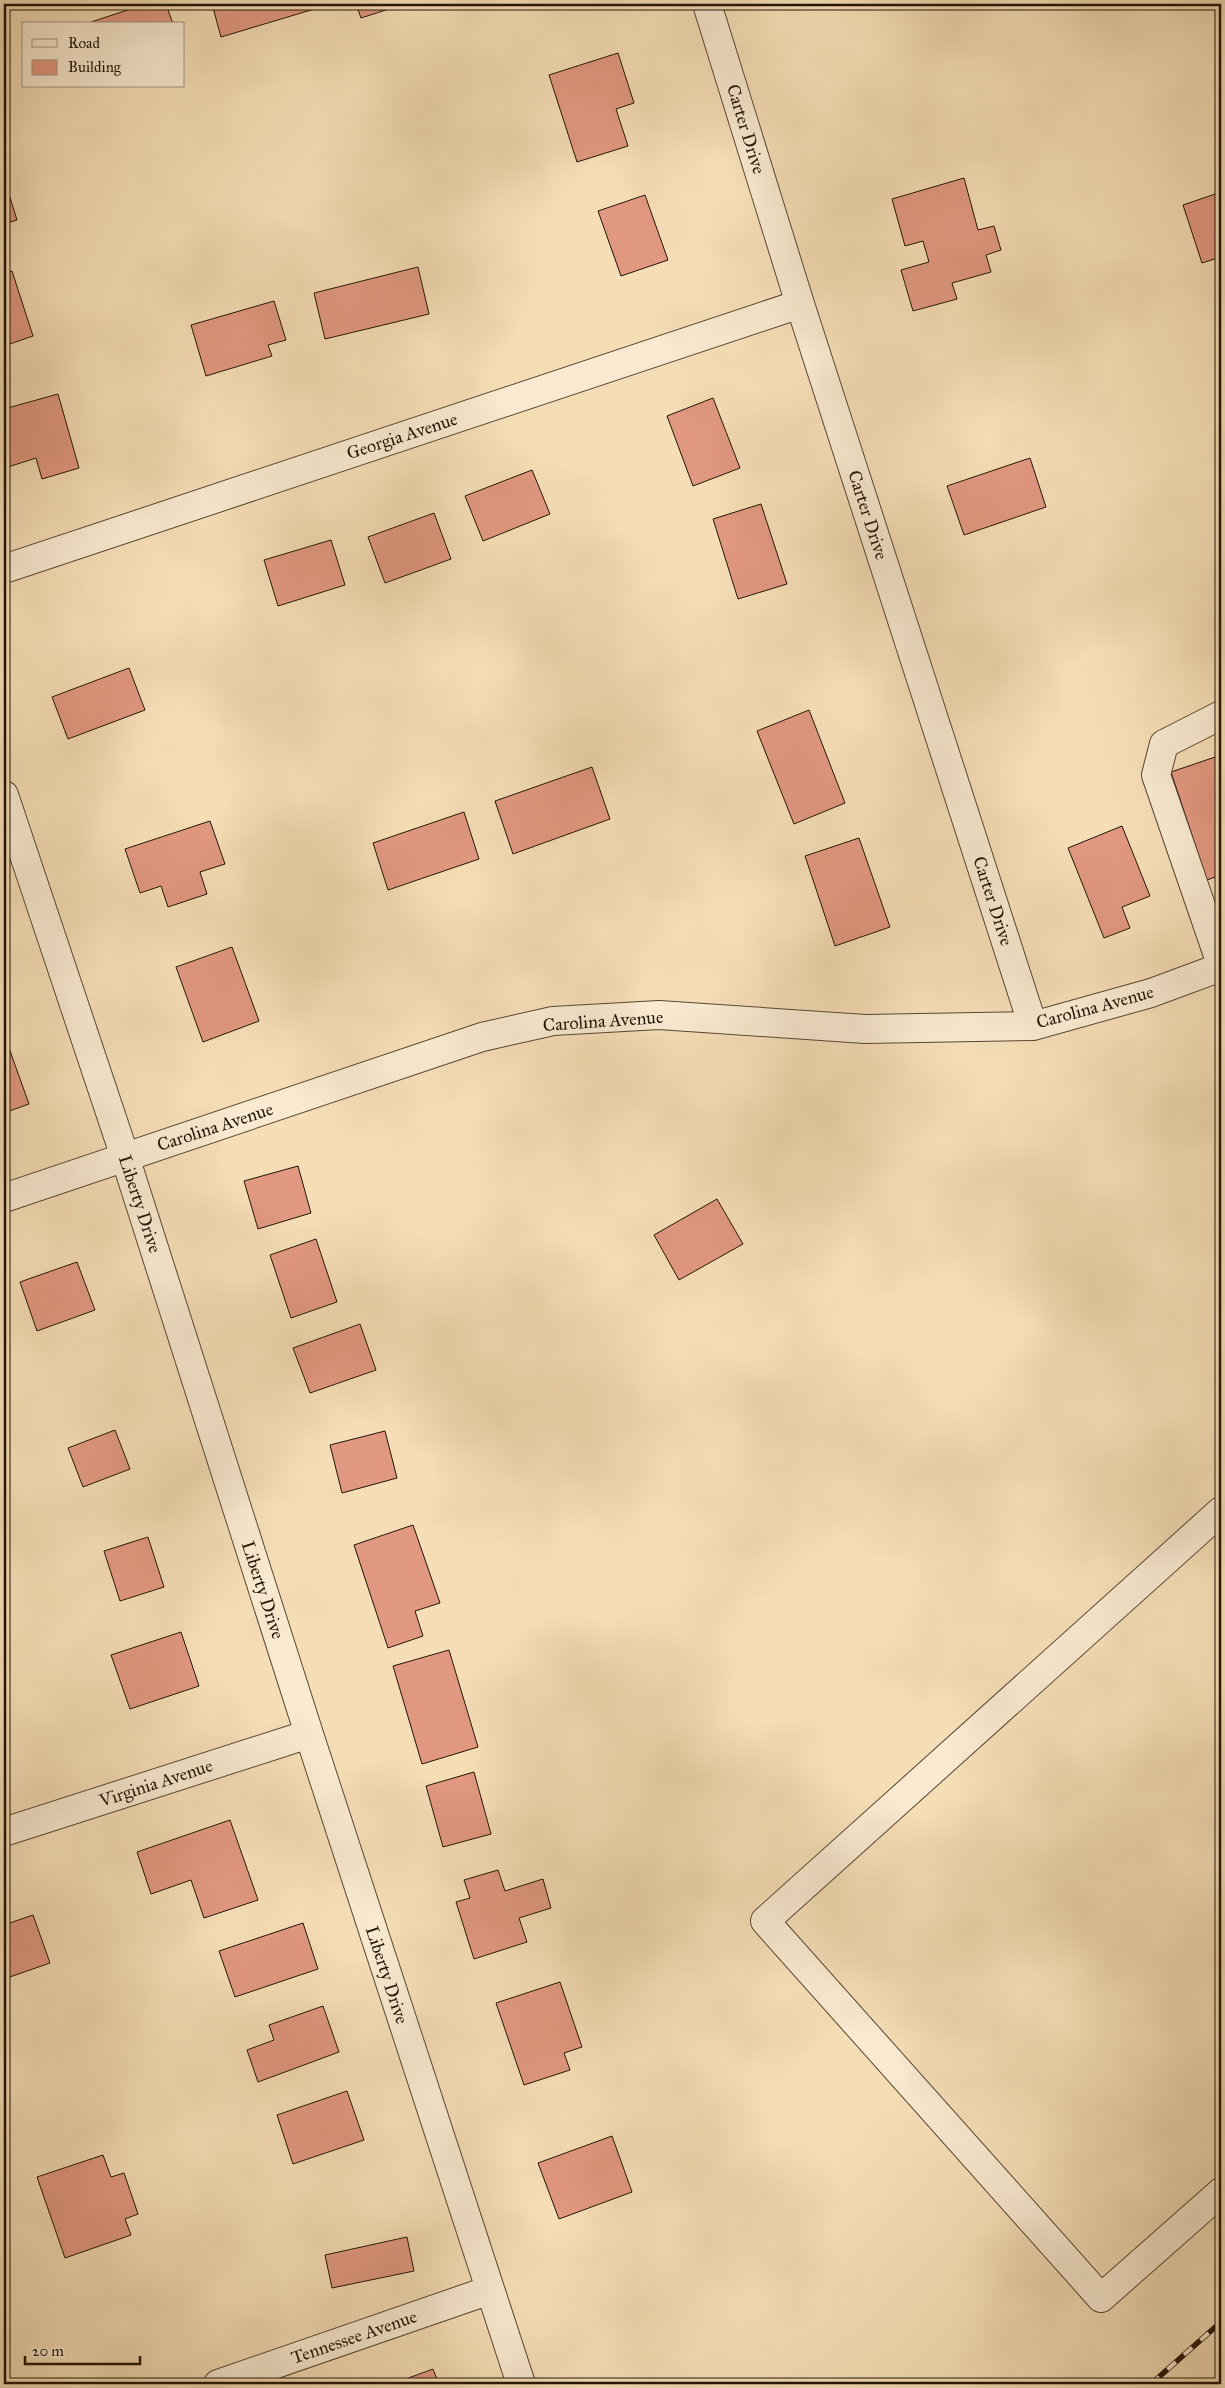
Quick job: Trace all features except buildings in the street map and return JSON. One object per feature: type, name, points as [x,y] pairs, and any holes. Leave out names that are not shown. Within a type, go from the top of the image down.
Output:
[{"type":"street","name":"Carter Drive","points":[[707,4],[800,304],[1034,1026]]},
{"type":"street","name":"Georgia Avenue","points":[[4,569],[800,304]]},
{"type":"street","points":[[1221,715],[1164,744],[1156,775],[1221,965]]},
{"type":"street","name":"Liberty Drive","points":[[4,795],[125,1157],[309,1734],[521,2384]]},
{"type":"street","name":"Carolina Avenue","points":[[4,1198],[482,1037],[553,1021],[659,1015],[866,1028],[1034,1026],[1151,993],[1221,965]]},
{"type":"street","points":[[1221,1512],[765,1921],[1101,2298],[1221,2192]]},
{"type":"street","name":"Virginia Avenue","points":[[4,1832],[309,1734]]},
{"type":"street","name":"Tennessee Avenue","points":[[218,2384],[490,2290]]},
{"type":"railway","points":[[1151,2384],[1221,2322]]}]
